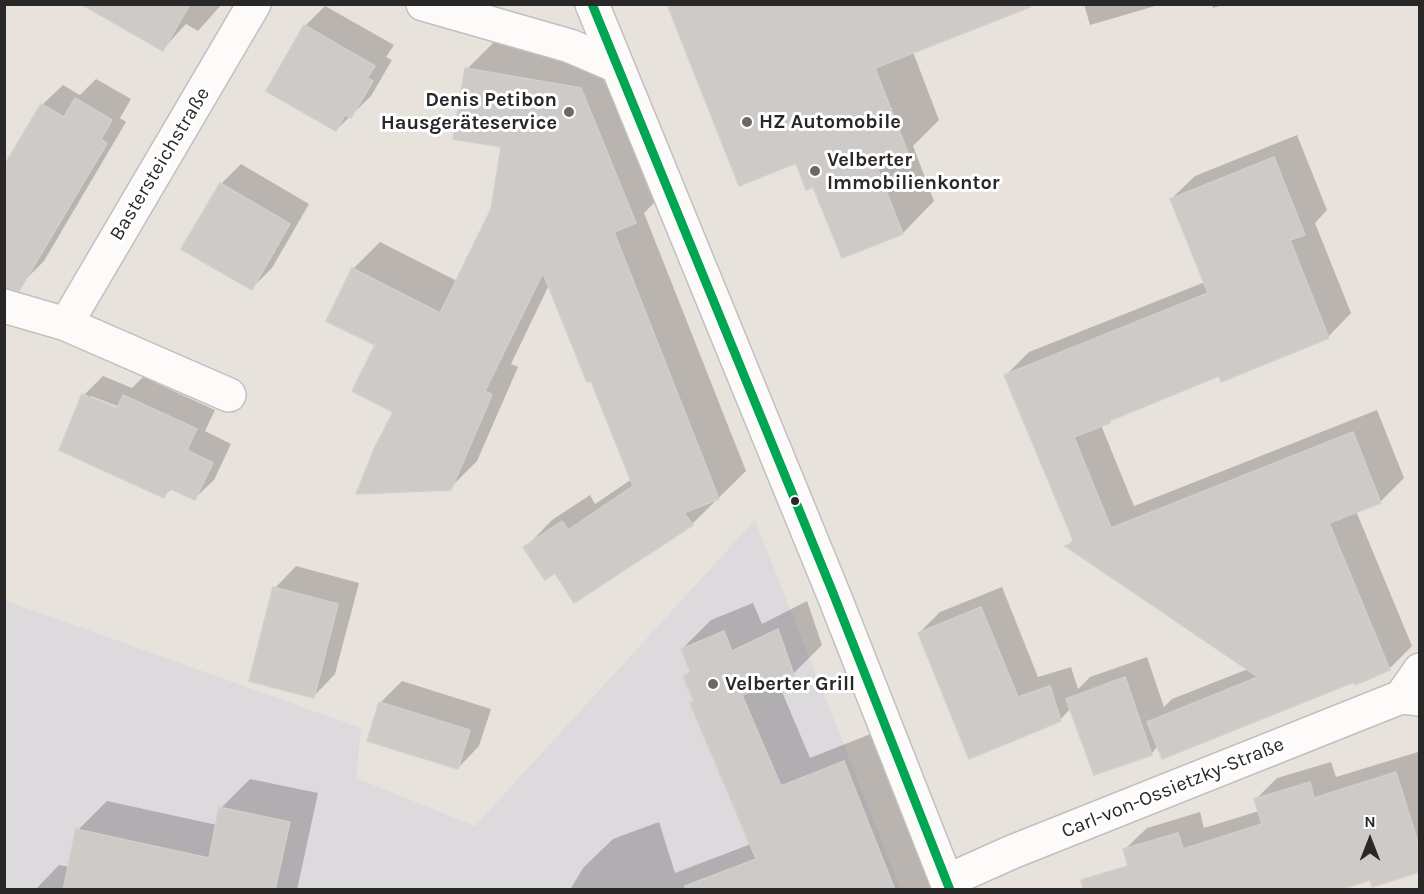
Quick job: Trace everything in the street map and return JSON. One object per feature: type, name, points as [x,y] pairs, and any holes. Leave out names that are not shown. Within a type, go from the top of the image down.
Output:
[{"type":"street","name":"Bastersteichstraße","points":[[66,324],[254,4]]},
{"type":"street","points":[[423,4],[570,46],[617,66]]},
{"type":"street","points":[[592,4],[833,593],[948,885]]},
{"type":"street","points":[[4,306],[66,324],[229,395]]},
{"type":"street","name":"Carl-von-Ossietzky-Straße","points":[[948,885],[1012,852],[1410,698],[1419,670]]},
{"type":"shaded area","points":[[755,520],[901,889],[5,889],[4,600],[361,728],[356,778],[475,826]]},
{"type":"building","points":[[81,4],[190,4],[163,51]]},
{"type":"building","points":[[667,4],[1030,4],[1030,7],[875,68],[908,153],[876,165],[903,234],[842,258],[813,187],[806,190],[796,163],[739,186]]},
{"type":"building","points":[[304,25],[375,66],[367,78],[373,81],[351,118],[345,115],[336,131],[266,91]]},
{"type":"building","points":[[465,68],[581,88],[636,223],[614,232],[719,499],[684,513],[693,525],[574,603],[555,573],[545,580],[523,547],[562,521],[568,530],[633,486],[591,381],[587,382],[543,273],[485,391],[492,395],[451,490],[356,494],[375,447],[393,412],[352,391],[375,345],[326,321],[352,268],[440,313],[491,209],[501,147],[453,139]]},
{"type":"building","points":[[75,98],[112,120],[101,139],[107,143],[19,291],[4,288],[4,166],[41,104],[64,117]]},
{"type":"building","points":[[1274,157],[1305,235],[1290,240],[1329,338],[1221,382],[1219,376],[1074,437],[1111,528],[1353,432],[1381,503],[1329,523],[1390,670],[1355,685],[1354,682],[1162,759],[1147,722],[1258,677],[1065,546],[1074,542],[1004,375],[1208,293],[1170,199]]},
{"type":"building","points":[[220,183],[290,224],[252,290],[181,249]]},
{"type":"building","points":[[82,394],[117,408],[123,395],[197,429],[187,450],[213,463],[195,500],[169,488],[164,498],[59,450]]},
{"type":"building","points":[[273,587],[338,604],[314,698],[249,681]]},
{"type":"building","points":[[981,607],[1018,697],[1050,686],[1061,721],[969,759],[918,633]]},
{"type":"building","points":[[778,629],[794,675],[742,695],[781,786],[844,761],[895,890],[685,890],[685,886],[756,859],[690,703],[694,701],[683,676],[691,673],[681,649],[724,631],[732,651]]},
{"type":"building","points":[[1125,677],[1152,755],[1094,775],[1066,699]]},
{"type":"building","points":[[379,702],[470,730],[458,769],[367,741]]},
{"type":"building","points":[[1396,772],[1419,846],[1419,872],[1372,887],[1370,880],[1339,890],[1083,890],[1081,880],[1128,866],[1123,849],[1178,833],[1183,849],[1262,824],[1254,799],[1310,782],[1314,798]]},
{"type":"building","points":[[219,807],[290,822],[275,890],[63,890],[76,829],[209,858]]},
{"type":"transit line","points":[[592,4],[833,593],[950,890]]},
{"type":"place","name":"Denis Petibon Hausgeräteservice","points":[[569,112]]},
{"type":"place","name":"HZ Automobile","points":[[747,122]]},
{"type":"place","name":"Velberter Immobilienkontor","points":[[815,171]]},
{"type":"place","name":"Velberter Grill","points":[[713,684]]}]
